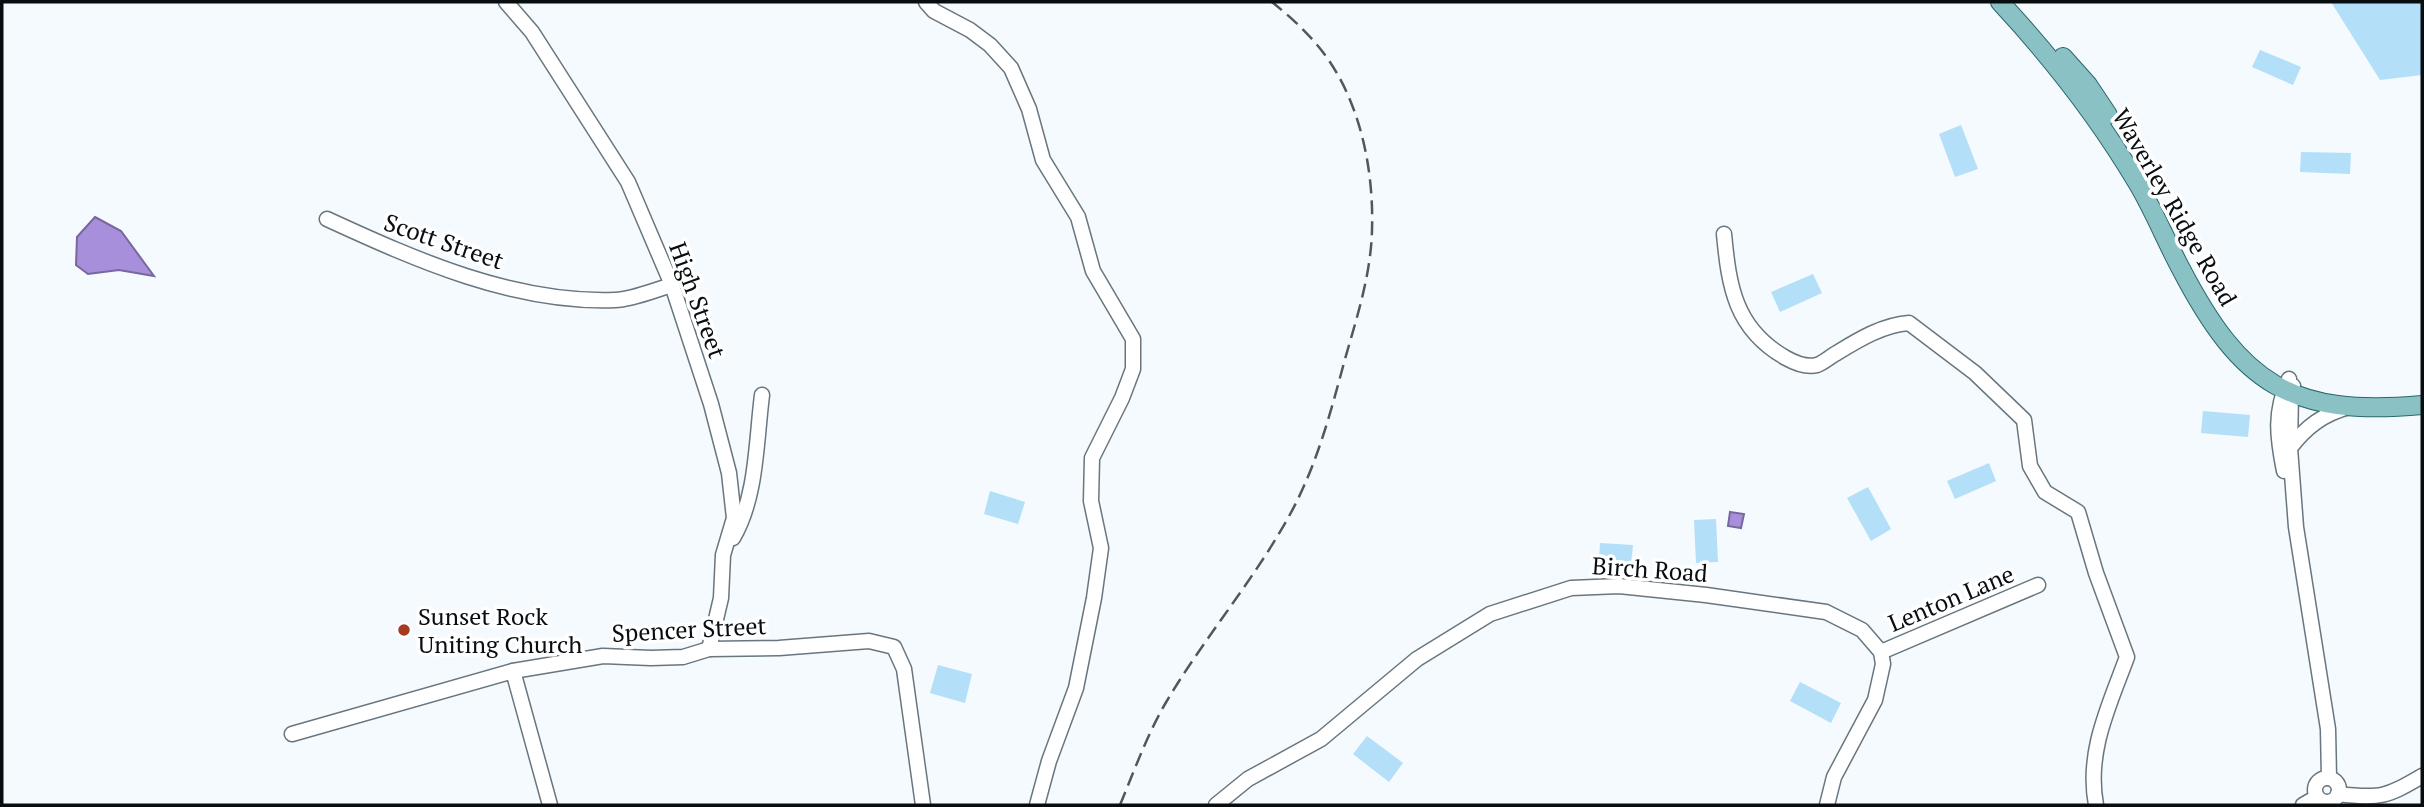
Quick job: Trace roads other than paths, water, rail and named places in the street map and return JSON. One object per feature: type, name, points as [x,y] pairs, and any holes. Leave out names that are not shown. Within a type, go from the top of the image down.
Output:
[{"type":"main road","name":"Waverley Ridge Road","points":[[2000,2],[2034,38],[2090,109],[2124,160],[2201,305],[2220,333],[2251,368],[2290,386],[2311,400],[2363,409],[2422,405]]},
{"type":"main road","name":"Waverley Ridge Road","points":[[2290,386],[2351,399],[2422,397]]},
{"type":"street","name":"High Street","points":[[506,2],[532,32],[628,182],[672,285],[710,404],[729,472],[734,518],[723,555],[721,598],[709,649]]},
{"type":"street","points":[[926,2],[934,11],[970,30],[990,45],[1011,68],[1029,109],[1043,160],[1078,216],[1093,271],[1133,339],[1133,369],[1122,398],[1092,458],[1091,501],[1101,548],[1094,598],[1076,688],[1049,761],[1037,805]]},
{"type":"street","name":"Scott Street","points":[[327,219],[367,238],[480,282],[553,296],[618,300],[672,285]]},
{"type":"street","points":[[1724,234],[1734,299],[1751,329],[1777,352],[1799,365],[1816,366],[1864,337],[1894,324],[1909,323],[1975,373],[2024,420],[2030,466],[2045,492],[2078,512],[2096,573],[2127,657],[2099,733],[2092,783],[2096,805]]},
{"type":"street","points":[[2290,386],[2290,448],[2296,527]]},
{"type":"street","points":[[2290,386],[2277,421],[2278,437],[2296,527],[2328,729],[2329,779]]},
{"type":"street","points":[[723,555],[744,520],[762,395]]},
{"type":"street","name":"Waverley Ridge Road","points":[[2290,448],[2314,421],[2349,407]]},
{"type":"street","name":"Lenton Lane","points":[[1881,652],[2038,585]]},
{"type":"street","name":"Birch Road","points":[[1216,805],[1248,779],[1321,739],[1417,659],[1490,614],[1571,587],[1619,586],[1826,612],[1862,630],[1881,652]]},
{"type":"street","name":"Spencer Street","points":[[292,734],[513,671],[603,656],[683,657],[709,649],[779,648],[869,641],[894,647],[904,669],[923,805]]},
{"type":"street","points":[[1827,805],[1834,778],[1875,701],[1883,664],[1881,652]]},
{"type":"street","points":[[513,671],[550,805]]},
{"type":"street","points":[[2338,794],[2372,802],[2422,776]]},
{"type":"street","points":[[2329,779],[2337,784],[2338,794],[2330,802],[2323,802],[2317,797],[2315,789],[2318,782],[2329,779]]},
{"type":"street","points":[[2303,805],[2317,797]]},
{"type":"railway","points":[[1120,805],[1148,738],[1168,699],[1260,564],[1298,499],[1328,421],[1366,279],[1371,246],[1372,206],[1367,157],[1354,109],[1332,65],[1318,46],[1296,22],[1272,2]]},
{"type":"place","name":"Sunset Rock Uniting Church","points":[[404,630]]}]
